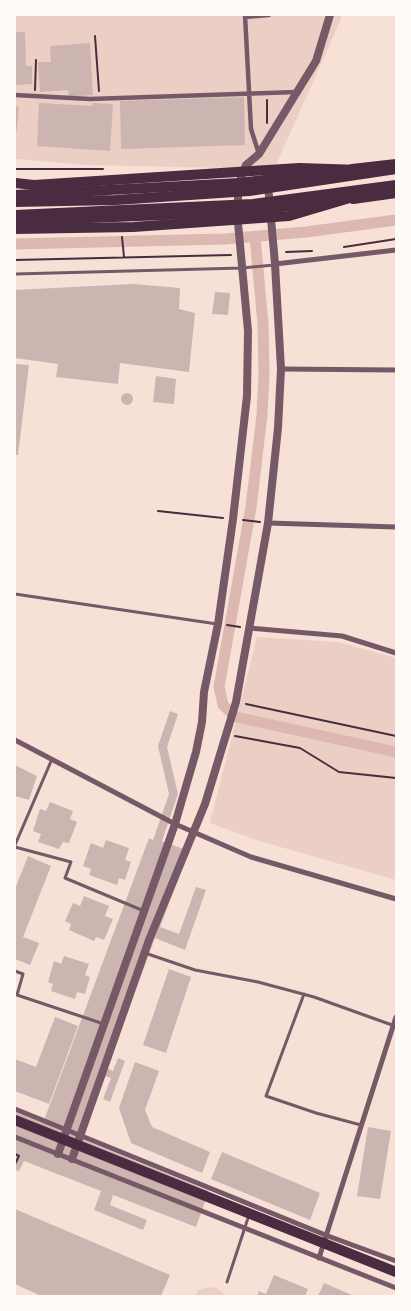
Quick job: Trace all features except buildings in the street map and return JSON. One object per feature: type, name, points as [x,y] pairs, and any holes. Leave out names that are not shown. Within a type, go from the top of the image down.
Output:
[{"type":"main road","points":[[15,195],[267,181],[396,164]]},
{"type":"main road","points":[[15,183],[34,185],[299,168],[391,170]]},
{"type":"main road","points":[[15,202],[116,200],[249,191],[391,170]]},
{"type":"main road","points":[[15,221],[272,209],[394,188]]},
{"type":"main road","points":[[15,215],[254,204],[394,188]]},
{"type":"main road","points":[[15,229],[134,226],[289,216],[394,188]]},
{"type":"main road","points":[[15,1120],[249,1215],[326,1240],[396,1272]]},
{"type":"street","points":[[72,1159],[144,952],[194,832],[228,732],[235,705],[268,523],[278,428],[281,369],[272,209],[267,181],[251,129],[245,16],[269,15]]},
{"type":"street","points":[[58,1154],[175,824],[196,752],[204,692],[218,624],[233,520],[247,396],[248,331],[236,212],[239,183],[246,165],[259,154],[316,61],[330,15]]},
{"type":"street","points":[[15,95],[99,99],[297,92]]},
{"type":"street","points":[[275,262],[396,250]]},
{"type":"street","points":[[281,369],[396,370]]},
{"type":"street","points":[[268,523],[396,527]]},
{"type":"street","points":[[249,628],[342,636],[396,653]]},
{"type":"street","points":[[15,740],[175,824],[251,858],[396,899]]},
{"type":"street","points":[[319,1258],[396,1017]]},
{"type":"street","points":[[15,1109],[67,1129],[326,1240],[396,1261]]},
{"type":"street","points":[[15,1137],[396,1288]]},
{"type":"lane","points":[[15,274],[275,262]]},
{"type":"lane","points":[[15,594],[218,624]]},
{"type":"lane","points":[[52,760],[15,846],[71,862],[65,878],[144,911]]},
{"type":"lane","points":[[144,952],[196,970],[258,982],[304,994],[392,1025]]},
{"type":"lane","points":[[15,971],[23,974],[17,994],[105,1024]]},
{"type":"lane","points":[[304,994],[266,1096],[316,1113],[362,1125]]},
{"type":"lane","points":[[227,1282],[249,1215]]},
{"type":"path","points":[[95,36],[99,99]]},
{"type":"path","points":[[35,96],[36,60]]},
{"type":"path","points":[[266,93],[268,123]]},
{"type":"path","points":[[121,233],[124,257]]},
{"type":"path","points":[[341,248],[396,239]]},
{"type":"path","points":[[286,252],[313,251]]},
{"type":"path","points":[[15,260],[231,255]]},
{"type":"path","points":[[158,510],[268,523]]},
{"type":"path","points":[[218,624],[249,628]]},
{"type":"path","points":[[235,705],[396,736]]},
{"type":"path","points":[[228,732],[300,748],[339,772],[396,778]]},
{"type":"path","points":[[15,1154],[20,1156],[15,1164]]},
{"type":"shaded area","points":[[15,15],[341,15],[341,19],[274,169],[86,165],[15,159]]},
{"type":"shaded area","points":[[257,637],[339,642],[396,658],[396,880],[256,840],[210,823]]},
{"type":"shaded area","points":[[211,1287],[218,1289],[226,1296],[194,1296],[199,1290]]},
{"type":"waterway","points":[[15,244],[225,239],[306,232],[396,220]]},
{"type":"waterway","points":[[255,237],[263,324],[264,374],[262,415],[251,507],[219,687],[223,705],[236,717],[396,752]]}]
